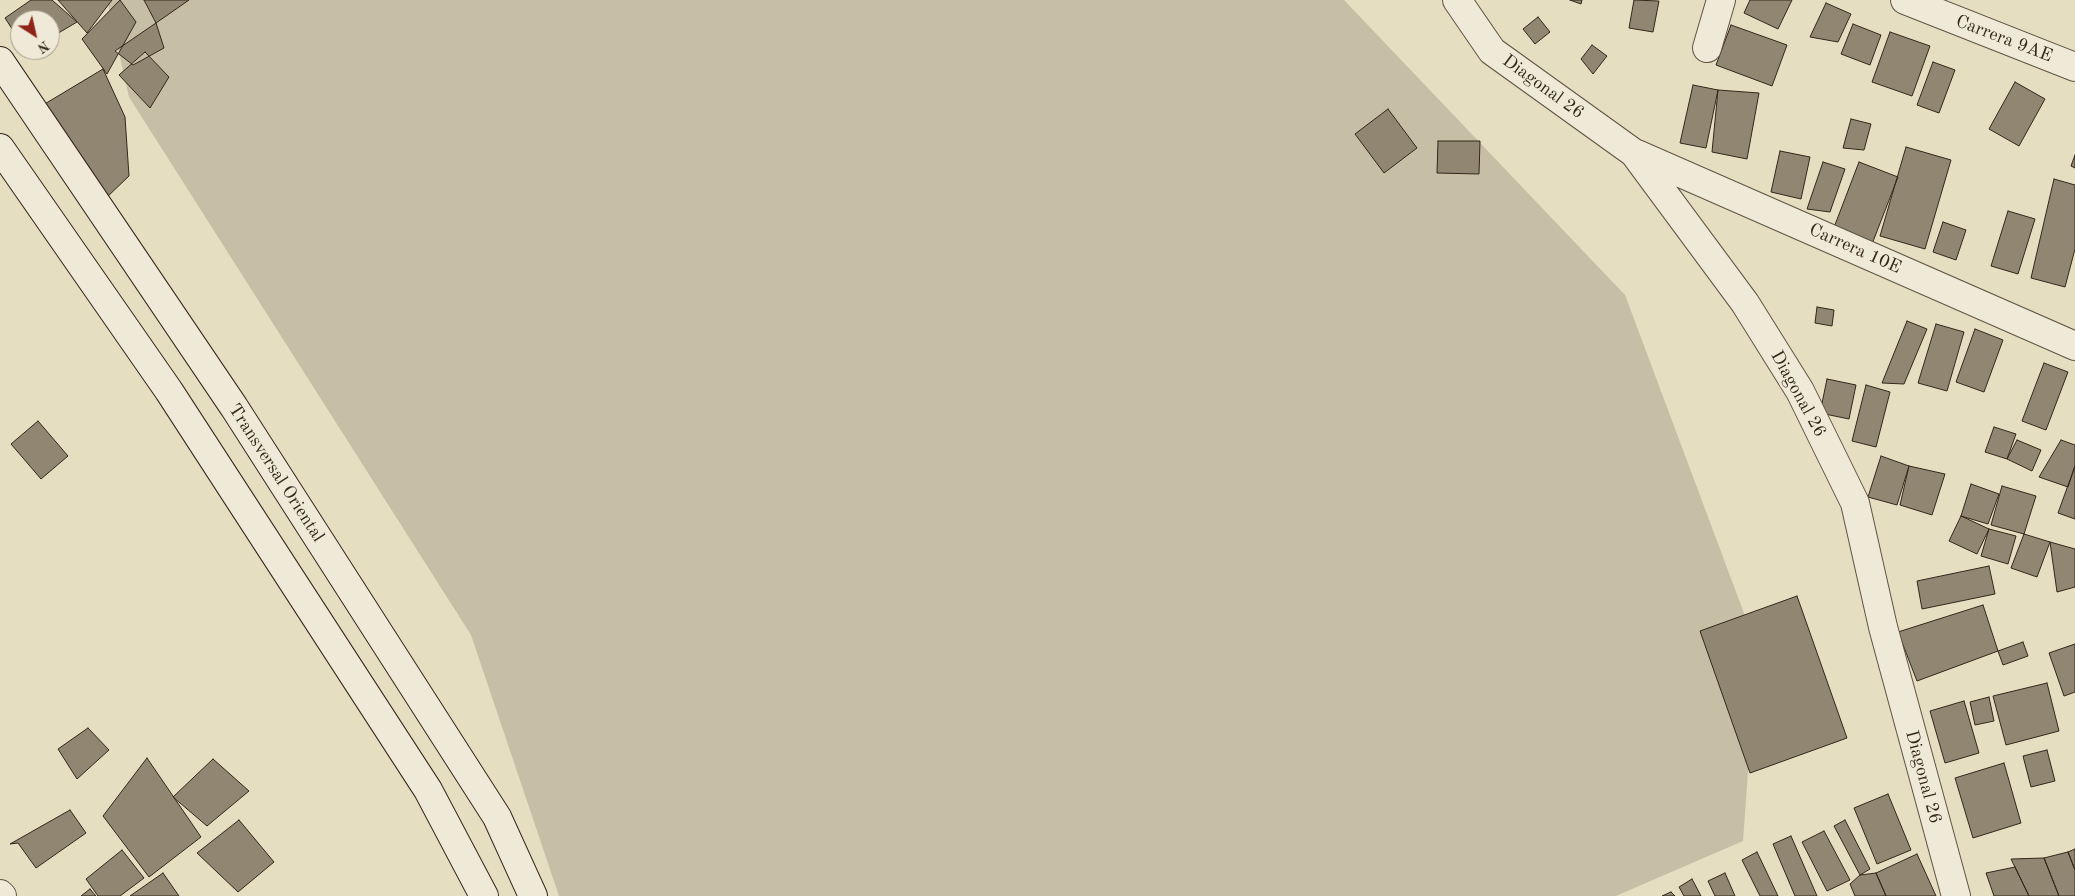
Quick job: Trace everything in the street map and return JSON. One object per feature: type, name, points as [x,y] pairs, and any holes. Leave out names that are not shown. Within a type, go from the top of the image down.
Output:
[{"type":"main road","name":"Diagonal 26","points":[[1457,0],[1492,50],[1634,153],[1745,304],[1800,391],[1855,503],[1883,627],[1956,896]]},
{"type":"main road","points":[[1706,48],[1721,0]]},
{"type":"main road","name":"Carrera 9AE","points":[[1905,0],[2075,67]]},
{"type":"main road","name":"Transversal Oriental","points":[[0,61],[234,407],[497,817],[533,896]]},
{"type":"main road","points":[[0,148],[169,391],[322,626],[428,790],[484,896]]},
{"type":"main road","name":"Carrera 10E","points":[[1634,153],[2075,346]]},
{"type":"shaded area","points":[[107,0],[1344,0],[1625,295],[1757,648],[1743,841],[1616,896],[559,896],[471,635],[129,97]]},
{"type":"building","points":[[31,0],[52,0],[77,22],[60,32],[60,10],[17,10]]},
{"type":"building","points":[[58,0],[112,0],[87,33]]},
{"type":"building","points":[[120,0],[136,22],[107,74],[82,39]]},
{"type":"building","points":[[144,0],[189,0],[156,23]]},
{"type":"building","points":[[1570,0],[1582,0],[1581,4]]},
{"type":"building","points":[[1634,0],[1659,1],[1653,32],[1629,28]]},
{"type":"building","points":[[1750,0],[1792,0],[1778,29],[1744,13]]},
{"type":"building","points":[[1826,3],[1851,14],[1838,42],[1810,37]]},
{"type":"building","points":[[10,15],[10,26],[5,18]]},
{"type":"building","points":[[1538,17],[1550,32],[1535,44],[1523,29]]},
{"type":"building","points":[[156,23],[164,48],[133,65],[115,51]]},
{"type":"building","points":[[1853,24],[1881,35],[1870,65],[1841,54]]},
{"type":"building","points":[[1731,25],[1787,45],[1772,86],[1716,65]]},
{"type":"building","points":[[1890,32],[1930,46],[1912,96],[1872,82]]},
{"type":"building","points":[[1592,45],[1607,56],[1593,74],[1581,59]]},
{"type":"building","points":[[145,52],[169,77],[150,108],[119,75]]},
{"type":"building","points":[[1933,62],[1955,70],[1939,113],[1917,105]]},
{"type":"building","points":[[103,69],[125,117],[129,176],[105,199],[43,105]]},
{"type":"building","points":[[2015,82],[2045,99],[2019,146],[1989,129]]},
{"type":"building","points":[[1693,85],[1718,90],[1706,148],[1680,143]]},
{"type":"building","points":[[1718,90],[1759,93],[1747,159],[1712,152]]},
{"type":"building","points":[[1388,109],[1417,148],[1384,173],[1355,134]]},
{"type":"building","points":[[1851,119],[1871,124],[1864,150],[1843,148]]},
{"type":"building","points":[[1438,141],[1480,141],[1479,174],[1437,173]]},
{"type":"building","points":[[1906,147],[1951,160],[1925,249],[1880,236]]},
{"type":"building","points":[[1780,151],[1810,157],[1801,199],[1771,192]]},
{"type":"building","points":[[2075,155],[2075,168],[2071,166]]},
{"type":"building","points":[[1823,162],[1845,169],[1830,212],[1807,209]]},
{"type":"building","points":[[1859,162],[1898,177],[1872,244],[1833,230]]},
{"type":"building","points":[[2054,179],[2075,185],[2075,249],[2065,287],[2031,278]]},
{"type":"building","points":[[2008,211],[2035,219],[2018,274],[1991,266]]},
{"type":"building","points":[[1943,222],[1966,230],[1956,260],[1933,252]]},
{"type":"building","points":[[1817,307],[1834,310],[1832,326],[1815,323]]},
{"type":"building","points":[[1907,321],[1927,329],[1904,384],[1882,383]]},
{"type":"building","points":[[1936,324],[1964,332],[1947,391],[1918,383]]},
{"type":"building","points":[[1975,329],[2003,340],[1984,392],[1956,382]]},
{"type":"building","points":[[2044,363],[2068,372],[2046,430],[2022,421]]},
{"type":"building","points":[[1827,379],[1856,385],[1849,419],[1820,413]]},
{"type":"building","points":[[1866,385],[1890,392],[1876,447],[1852,441]]},
{"type":"building","points":[[38,421],[68,456],[41,479],[11,444]]},
{"type":"building","points":[[1994,427],[2016,434],[2007,459],[1985,452]]},
{"type":"building","points":[[2017,440],[2041,450],[2032,471],[2007,459]]},
{"type":"building","points":[[2061,440],[2075,445],[2075,466],[2068,487],[2039,477]]},
{"type":"building","points":[[1881,456],[1909,466],[1897,505],[1868,497]]},
{"type":"building","points":[[1909,466],[1945,474],[1932,515],[1900,505]]},
{"type":"building","points":[[2075,466],[2075,519],[2058,513]]},
{"type":"building","points":[[1971,484],[1999,494],[1988,524],[1961,516]]},
{"type":"building","points":[[2002,486],[2036,496],[2024,534],[1991,525]]},
{"type":"building","points":[[1961,516],[1989,529],[1977,554],[1949,541]]},
{"type":"building","points":[[1989,529],[2016,536],[2008,564],[1981,556]]},
{"type":"building","points":[[2024,534],[2050,542],[2037,577],[2011,568]]},
{"type":"building","points":[[2050,542],[2075,549],[2075,587],[2057,592]]},
{"type":"building","points":[[1989,566],[1995,594],[1922,609],[1917,581]]},
{"type":"building","points":[[1797,596],[1847,738],[1750,773],[1700,631]]},
{"type":"building","points":[[1983,605],[1998,651],[1917,681],[1898,632]]},
{"type":"building","points":[[2023,642],[2028,656],[2003,665],[1998,651]]},
{"type":"building","points":[[2075,644],[2075,692],[2064,696],[2049,653]]},
{"type":"building","points":[[2047,683],[2059,731],[2006,745],[1993,696]]},
{"type":"building","points":[[1989,697],[1994,721],[1975,725],[1970,702]]},
{"type":"building","points":[[1964,701],[1979,753],[1945,763],[1930,711]]},
{"type":"building","points":[[88,728],[109,750],[77,779],[58,749]]},
{"type":"building","points":[[2047,750],[2055,781],[2031,787],[2023,756]]},
{"type":"building","points":[[147,758],[201,837],[149,877],[103,816]]},
{"type":"building","points":[[213,759],[249,791],[207,826],[173,797]]},
{"type":"building","points":[[2004,763],[2021,823],[1973,838],[1955,778]]},
{"type":"building","points":[[1888,794],[1911,850],[1877,864],[1854,808]]},
{"type":"building","points":[[70,810],[86,833],[36,868],[18,843],[10,844]]},
{"type":"building","points":[[239,820],[274,862],[238,892],[197,853]]},
{"type":"building","points":[[1845,820],[1870,869],[1860,875],[1834,826]]},
{"type":"building","points":[[1824,831],[1850,880],[1827,891],[1802,842]]},
{"type":"building","points":[[1791,836],[1817,896],[1795,896],[1773,844]]},
{"type":"building","points":[[2075,849],[2075,870],[2068,852]]},
{"type":"building","points":[[122,850],[144,878],[120,896],[98,896],[86,879]]},
{"type":"building","points":[[1757,852],[1778,896],[1760,896],[1742,860]]},
{"type":"building","points":[[2068,852],[2075,870],[2075,896],[2059,896],[2044,858]]},
{"type":"building","points":[[1917,854],[1936,896],[1886,896],[1876,873]]},
{"type":"building","points":[[2044,858],[2059,896],[2029,896],[2011,859]]},
{"type":"building","points":[[2015,867],[2029,896],[1994,896],[1986,873]]},
{"type":"building","points":[[163,873],[179,896],[130,896]]},
{"type":"building","points":[[1725,873],[1735,896],[1715,896],[1708,881]]},
{"type":"building","points":[[1876,873],[1886,896],[1855,896],[1850,884],[1860,875]]},
{"type":"building","points":[[1692,879],[1701,896],[1684,896],[1679,887]]},
{"type":"building","points":[[90,889],[96,896],[81,896]]},
{"type":"building","points":[[1671,892],[1675,896],[1662,896]]}]
